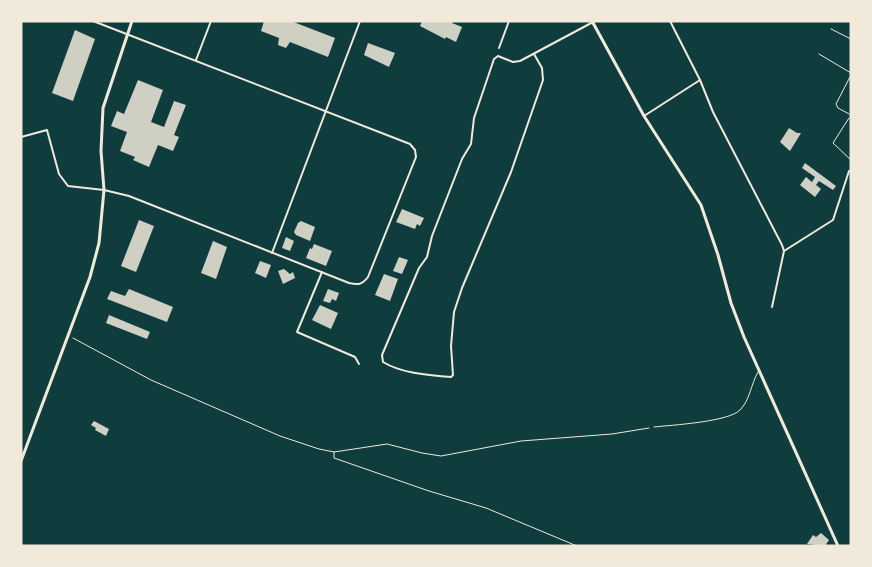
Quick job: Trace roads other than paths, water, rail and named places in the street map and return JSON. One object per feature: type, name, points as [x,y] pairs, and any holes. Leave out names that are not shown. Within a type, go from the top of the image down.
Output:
[{"type":"main road","points":[[21,461],[90,277],[99,243],[104,190],[101,151],[104,108],[132,21]]},
{"type":"main road","points":[[594,21],[644,116],[701,205],[731,303],[838,546]]},
{"type":"street","points":[[21,137],[47,130],[56,165],[64,182],[73,188],[104,190],[129,196],[358,285],[368,277],[416,157],[415,150],[410,144],[93,21]]},
{"type":"street","points":[[195,62],[211,21]]},
{"type":"street","points":[[272,253],[360,21]]},
{"type":"street","points":[[499,48],[509,21]]},
{"type":"street","points":[[534,54],[542,68],[543,80],[511,172],[454,312],[451,346],[453,375],[451,377],[431,375],[391,366],[381,359],[419,268],[427,257],[432,236],[462,159],[469,149],[477,109],[494,59],[500,56],[516,62],[594,21]]},
{"type":"street","points":[[670,21],[700,80],[713,112],[784,251],[772,307]]},
{"type":"street","points":[[644,116],[700,80]]},
{"type":"street","points":[[784,251],[833,220],[849,171]]},
{"type":"street","points":[[322,272],[297,332],[355,357],[359,364]]},
{"type":"lane","points":[[831,29],[851,39]]},
{"type":"lane","points":[[819,54],[851,74],[836,104],[838,108],[851,115]]},
{"type":"lane","points":[[654,427],[702,423],[739,411],[746,402],[752,381],[759,371]]}]
